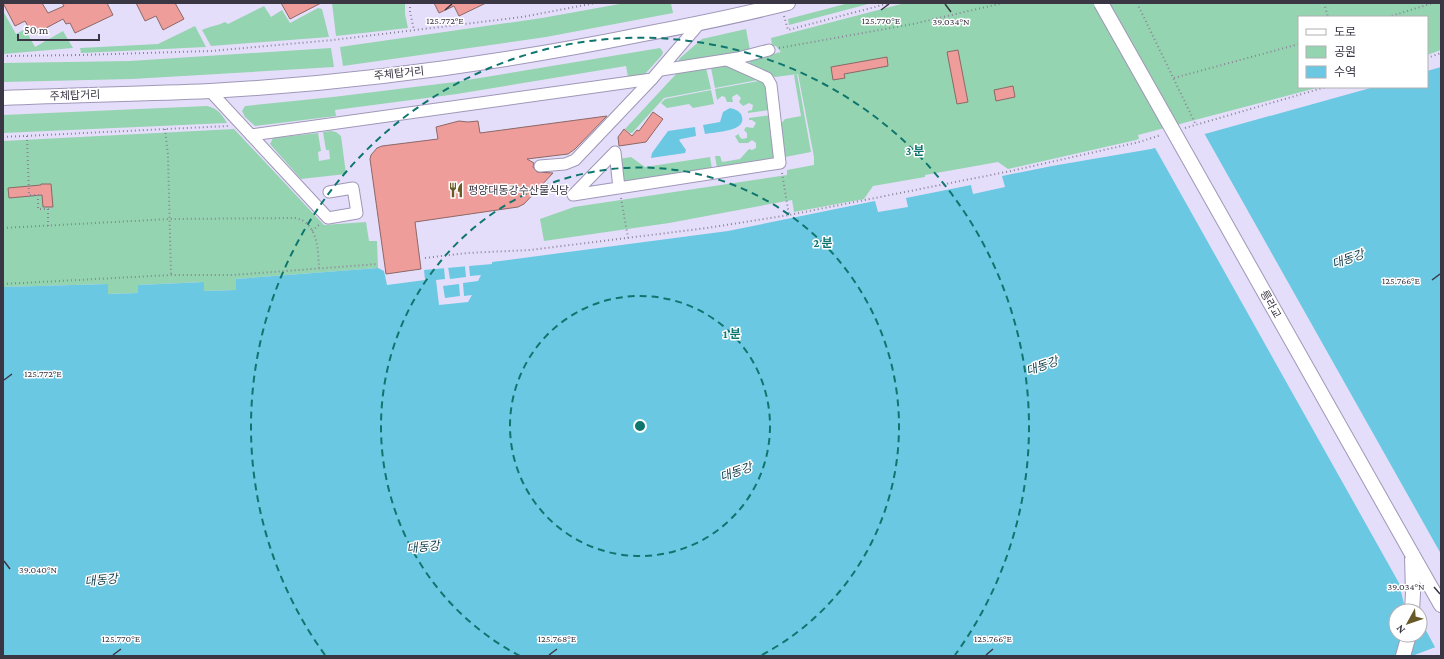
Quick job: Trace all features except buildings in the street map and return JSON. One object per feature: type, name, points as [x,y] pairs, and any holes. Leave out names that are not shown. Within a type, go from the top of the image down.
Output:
[{"type":"main road","name":"릉라교","points":[[1101,3],[1441,605]]},
{"type":"main road","name":"주체탑거리","points":[[3,98],[210,91],[450,68],[572,49],[785,4]]},
{"type":"main road","points":[[1412,554],[1412,603]]},
{"type":"main road","points":[[1403,656],[1407,643]]},
{"type":"lane","points":[[540,166],[566,164],[574,160],[661,70],[700,23]]},
{"type":"lane","points":[[661,70],[738,58],[769,50]]},
{"type":"lane","points":[[619,188],[615,152],[573,194],[619,188],[780,163],[771,84],[767,78],[727,60]]},
{"type":"lane","points":[[251,135],[652,79]]},
{"type":"lane","points":[[210,91],[328,218],[357,213],[353,188],[329,192]]},
{"type":"path","points":[[410,3],[410,12],[414,30]]},
{"type":"path","points":[[3,56],[211,51],[334,40],[522,17],[596,3]]},
{"type":"path","points":[[785,4],[788,30],[890,3]]},
{"type":"path","points":[[769,50],[913,24],[1003,3]]},
{"type":"path","points":[[1137,3],[1196,125]]},
{"type":"path","points":[[1324,3],[1328,16]]},
{"type":"path","points":[[1391,16],[1433,3]]},
{"type":"path","points":[[1174,78],[1298,44]]},
{"type":"path","points":[[1428,58],[1441,53]]},
{"type":"path","points":[[1181,129],[1323,88]]},
{"type":"path","points":[[3,136],[241,125]]},
{"type":"path","points":[[165,129],[168,155],[171,276]]},
{"type":"path","points":[[425,258],[467,253],[530,250],[707,228],[789,215],[1011,171],[1167,134]]},
{"type":"path","points":[[27,136],[29,195],[38,195],[38,209],[48,209],[48,226]]},
{"type":"path","points":[[780,163],[789,215]]},
{"type":"path","points":[[619,188],[628,238]]},
{"type":"path","points":[[3,228],[170,220],[295,218],[302,220],[312,231],[317,242],[319,268]]},
{"type":"path","points":[[3,284],[171,276],[233,275],[378,264]]},
{"type":"path","points":[[1437,656],[1441,654]]},
{"type":"green space","points":[[332,3],[405,3],[405,14],[408,28],[336,36]]},
{"type":"green space","points":[[625,3],[671,3],[673,13],[546,37],[343,66],[340,47],[542,18]]},
{"type":"green space","points":[[849,3],[872,3],[789,25],[788,19]]},
{"type":"green space","points":[[905,3],[1441,3],[1441,50],[1428,55],[1428,16],[1298,16],[1298,88],[1316,88],[1138,135],[1139,139],[1136,140],[1008,169],[998,162],[925,175],[925,177],[873,186],[864,199],[794,212],[792,200],[669,223],[544,241],[540,219],[574,207],[787,175],[787,170],[814,165],[814,157],[798,74],[775,77],[750,64],[749,60],[781,52],[776,46],[772,46],[771,38]]},
{"type":"green space","points":[[264,6],[271,17],[282,10],[290,23],[318,8],[322,9],[329,37],[211,46],[202,30],[225,22],[228,24]]},
{"type":"green space","points":[[3,11],[16,34],[25,29],[35,47],[63,31],[73,48],[3,54]]},
{"type":"green space","points":[[195,26],[206,47],[81,53],[80,48],[158,44]]},
{"type":"green space","points":[[746,29],[750,50],[678,63],[680,58],[702,39]]},
{"type":"green space","points":[[331,48],[334,67],[132,79],[3,82],[3,63],[130,61]]},
{"type":"green space","points":[[660,48],[663,52],[662,55],[645,74],[628,77],[626,66],[457,94],[335,110],[336,116],[255,126],[245,117],[242,111],[245,106],[455,82]]},
{"type":"green space","points":[[713,66],[732,67],[763,79],[715,88],[711,68]]},
{"type":"green space","points":[[706,68],[711,89],[664,98],[632,133],[625,129],[677,73]]},
{"type":"green space","points":[[797,74],[811,152],[785,157],[780,125],[785,119],[801,116],[794,75]]},
{"type":"green space","points":[[764,80],[770,110],[748,113],[748,111],[752,110],[753,105],[749,103],[743,106],[739,102],[741,98],[737,94],[732,97],[733,102],[727,102],[725,97],[722,96],[717,100],[715,89]]},
{"type":"green space","points":[[711,90],[714,104],[693,108],[689,104],[667,108],[661,103],[665,99]]},
{"type":"green space","points":[[207,106],[217,110],[227,123],[3,133],[3,115]]},
{"type":"green space","points":[[771,115],[775,158],[717,168],[715,156],[720,156],[722,162],[740,159],[749,149],[752,150],[756,148],[756,143],[752,140],[748,143],[739,143],[735,136],[739,134],[742,139],[747,138],[747,133],[744,130],[746,127],[753,128],[756,123],[749,120],[749,118]]},
{"type":"green space","points":[[234,129],[324,225],[366,222],[369,241],[377,241],[378,268],[236,279],[236,290],[204,291],[204,282],[138,285],[138,293],[107,294],[108,284],[3,287],[3,141]]},
{"type":"green space","points":[[323,132],[336,132],[341,136],[346,174],[301,179],[270,144],[273,138],[318,133],[321,151],[318,152],[319,161],[330,159],[329,150],[326,150]]},
{"type":"green space","points":[[631,157],[645,167],[710,157],[712,169],[623,183],[619,159]]},
{"type":"water","name":"대동강","points":[[1441,67],[1441,645],[1412,656],[3,656],[3,287],[108,284],[108,294],[138,293],[138,285],[204,282],[204,291],[236,290],[236,279],[378,268],[384,271],[387,285],[425,280],[424,270],[492,264],[492,262],[728,231],[875,201],[878,212],[908,207],[906,198],[971,185],[973,194],[1005,187],[1002,176],[1151,149],[1370,88],[1428,88],[1428,71]]},
{"type":"water","points":[[730,108],[741,114],[742,120],[740,124],[736,128],[723,132],[705,134],[703,125],[720,122],[723,112]]},
{"type":"water","points":[[695,127],[696,136],[679,140],[686,150],[685,153],[651,158],[652,153],[668,131]]},
{"type":"pier","points":[[1204,133],[1441,554],[1441,647],[1436,649],[1428,634],[1428,603],[1404,603],[1399,583],[1154,146]]},
{"type":"pier","points":[[469,265],[470,276],[481,275],[478,281],[463,283],[464,296],[472,295],[468,302],[439,305],[436,280],[445,279],[444,268],[448,267],[450,279],[466,277],[465,266]],"holes":[[[459,284],[460,296],[445,298],[443,286]]]},
{"type":"place","name":"평양대동강수산물식당","points":[[456,190]]}]
